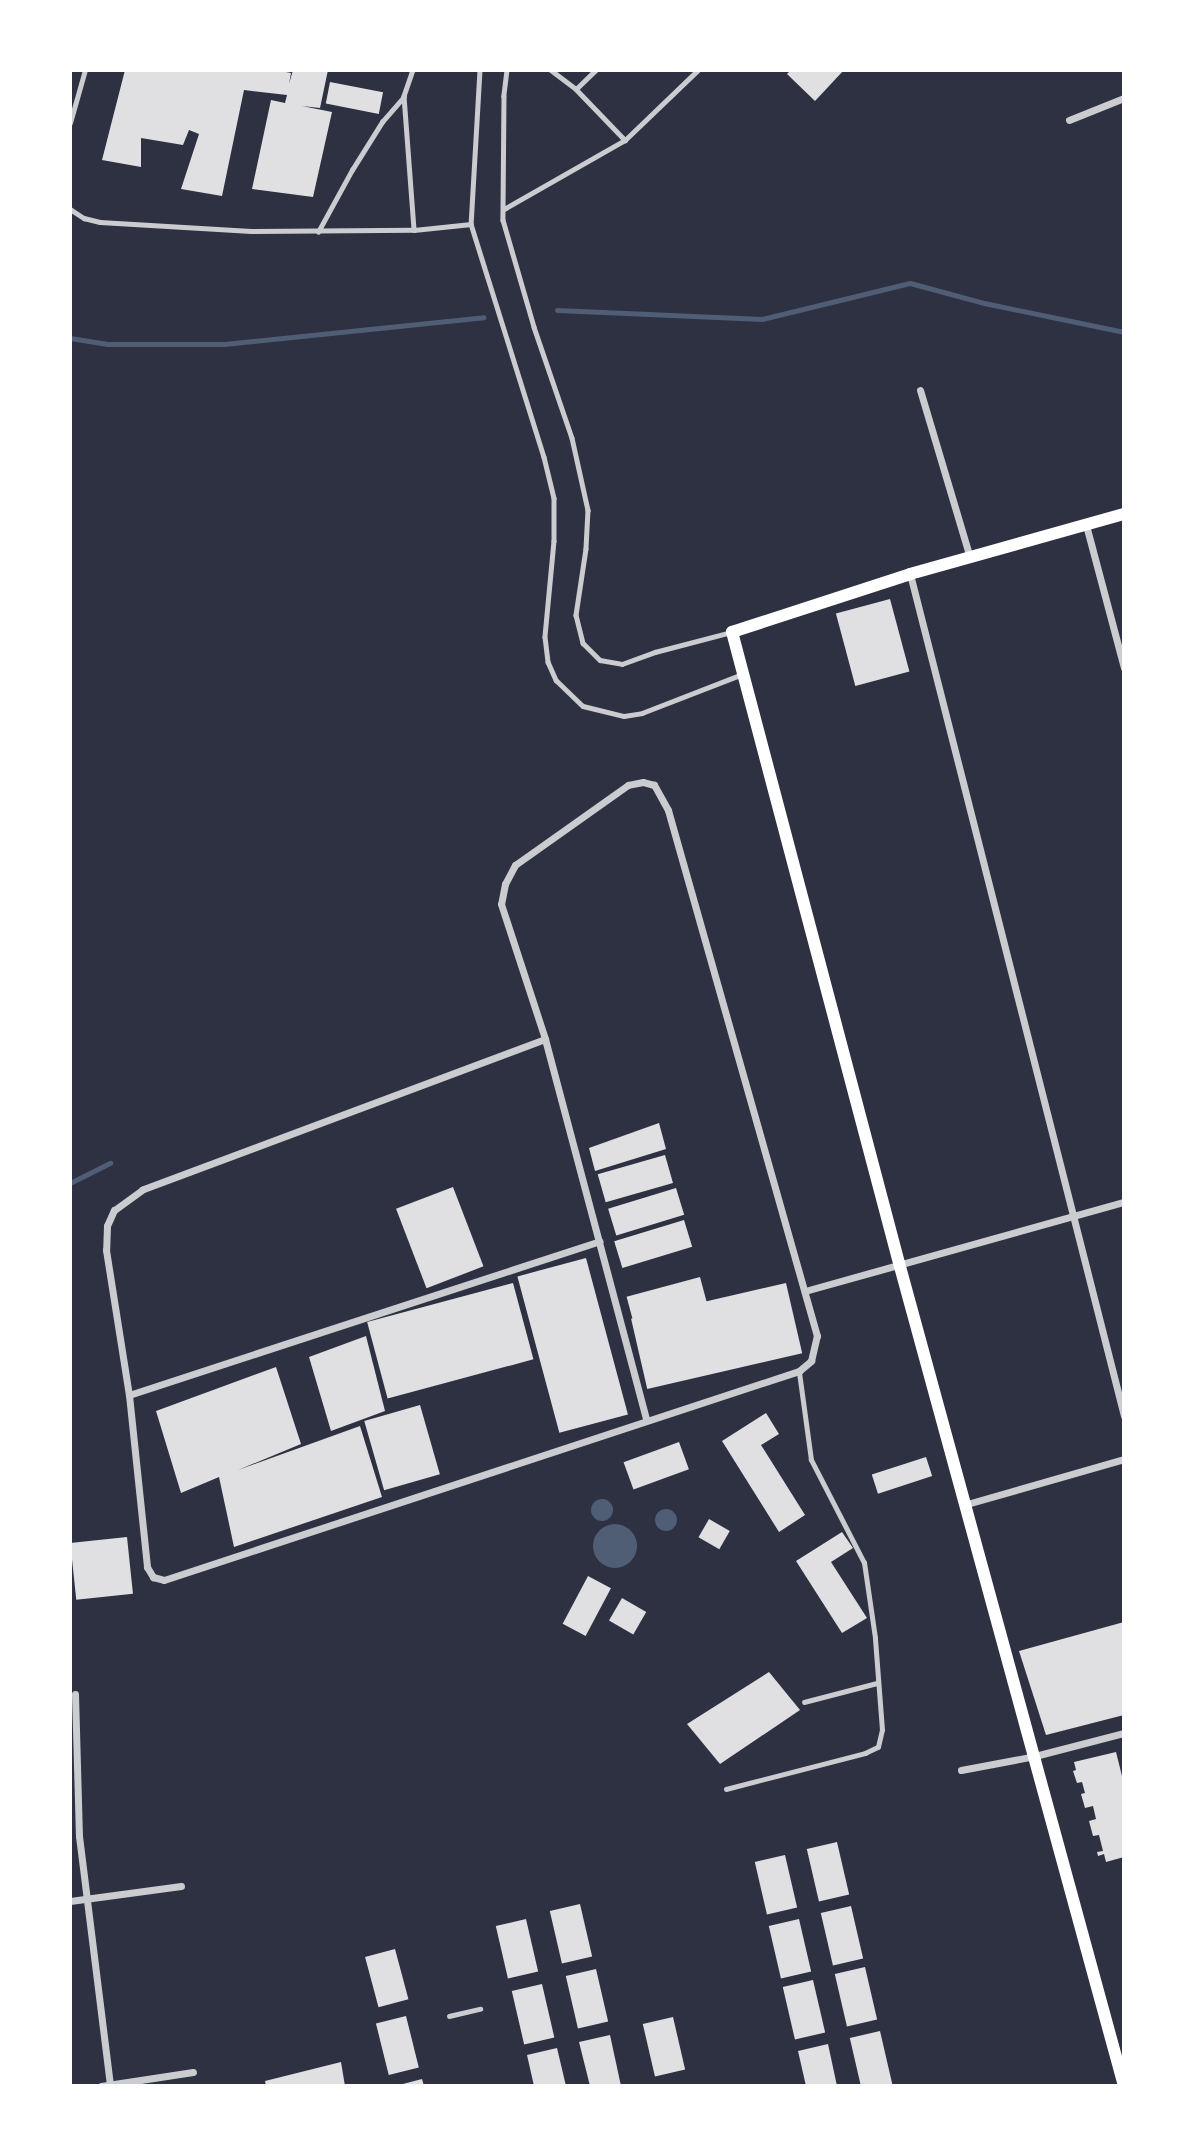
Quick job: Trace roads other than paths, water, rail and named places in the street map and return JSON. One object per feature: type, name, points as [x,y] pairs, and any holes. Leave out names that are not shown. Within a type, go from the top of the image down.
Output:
[{"type":"main road","points":[[1124,514],[910,574],[732,632],[899,1263],[1124,2086]]},
{"type":"street","points":[[1069,120],[1124,97]]},
{"type":"street","points":[[920,390],[970,558]]},
{"type":"street","points":[[1086,525],[1124,668]]},
{"type":"street","points":[[910,574],[1124,1416]]},
{"type":"street","points":[[545,1039],[142,1190],[114,1210],[107,1226],[106,1250],[129,1395],[147,1567],[153,1577],[164,1580],[646,1419],[799,1371],[811,1361],[817,1336],[668,810],[654,785],[643,782],[628,785],[515,865],[505,884],[501,904],[545,1039],[646,1419]]},
{"type":"street","points":[[805,1291],[1124,1202]]},
{"type":"street","points":[[129,1395],[599,1241]]},
{"type":"street","points":[[967,1504],[1124,1459]]},
{"type":"street","points":[[75,1694],[79,1836],[110,2085]]},
{"type":"street","points":[[961,1770],[1035,1756],[1124,1733]]},
{"type":"street","points":[[70,1901],[181,1886]]},
{"type":"street","points":[[101,2086],[193,2072]]},
{"type":"lane","points":[[70,123],[85,70]]},
{"type":"lane","points":[[318,232],[370,141],[404,96],[413,70]]},
{"type":"lane","points":[[480,70],[471,224],[554,498],[554,541],[545,637],[548,662],[556,680],[583,706],[624,716],[642,713],[743,674]]},
{"type":"lane","points":[[508,70],[504,96],[503,219],[534,327],[572,438],[588,509],[586,549],[576,615],[583,643],[600,660],[622,664],[655,652],[732,632]]},
{"type":"lane","points":[[551,70],[576,89],[625,140]]},
{"type":"lane","points":[[576,89],[596,70]]},
{"type":"lane","points":[[504,209],[625,140],[698,70]]},
{"type":"lane","points":[[404,96],[414,230]]},
{"type":"lane","points":[[70,209],[84,218],[100,222],[318,232],[414,230],[471,224]]},
{"type":"lane","points":[[726,1789],[878,1747],[882,1730],[875,1638],[864,1563],[811,1461],[799,1371]]},
{"type":"lane","points":[[804,1702],[877,1684]]},
{"type":"lane","points":[[449,2016],[480,2009]]},
{"type":"water","points":[[602,1499],[612,1506],[613,1510],[606,1520],[602,1521],[592,1514],[591,1510],[598,1500]]},
{"type":"water","points":[[666,1509],[676,1516],[677,1520],[670,1530],[666,1531],[656,1524],[655,1520],[662,1510]]},
{"type":"water","points":[[615,1524],[630,1531],[637,1546],[630,1561],[615,1568],[600,1561],[593,1546],[600,1531]]},
{"type":"waterway","points":[[557,310],[762,319],[910,283],[984,303],[1124,332]]},
{"type":"waterway","points":[[70,338],[108,344],[224,344],[484,317]]},
{"type":"waterway","points":[[70,1183],[110,1163]]}]
